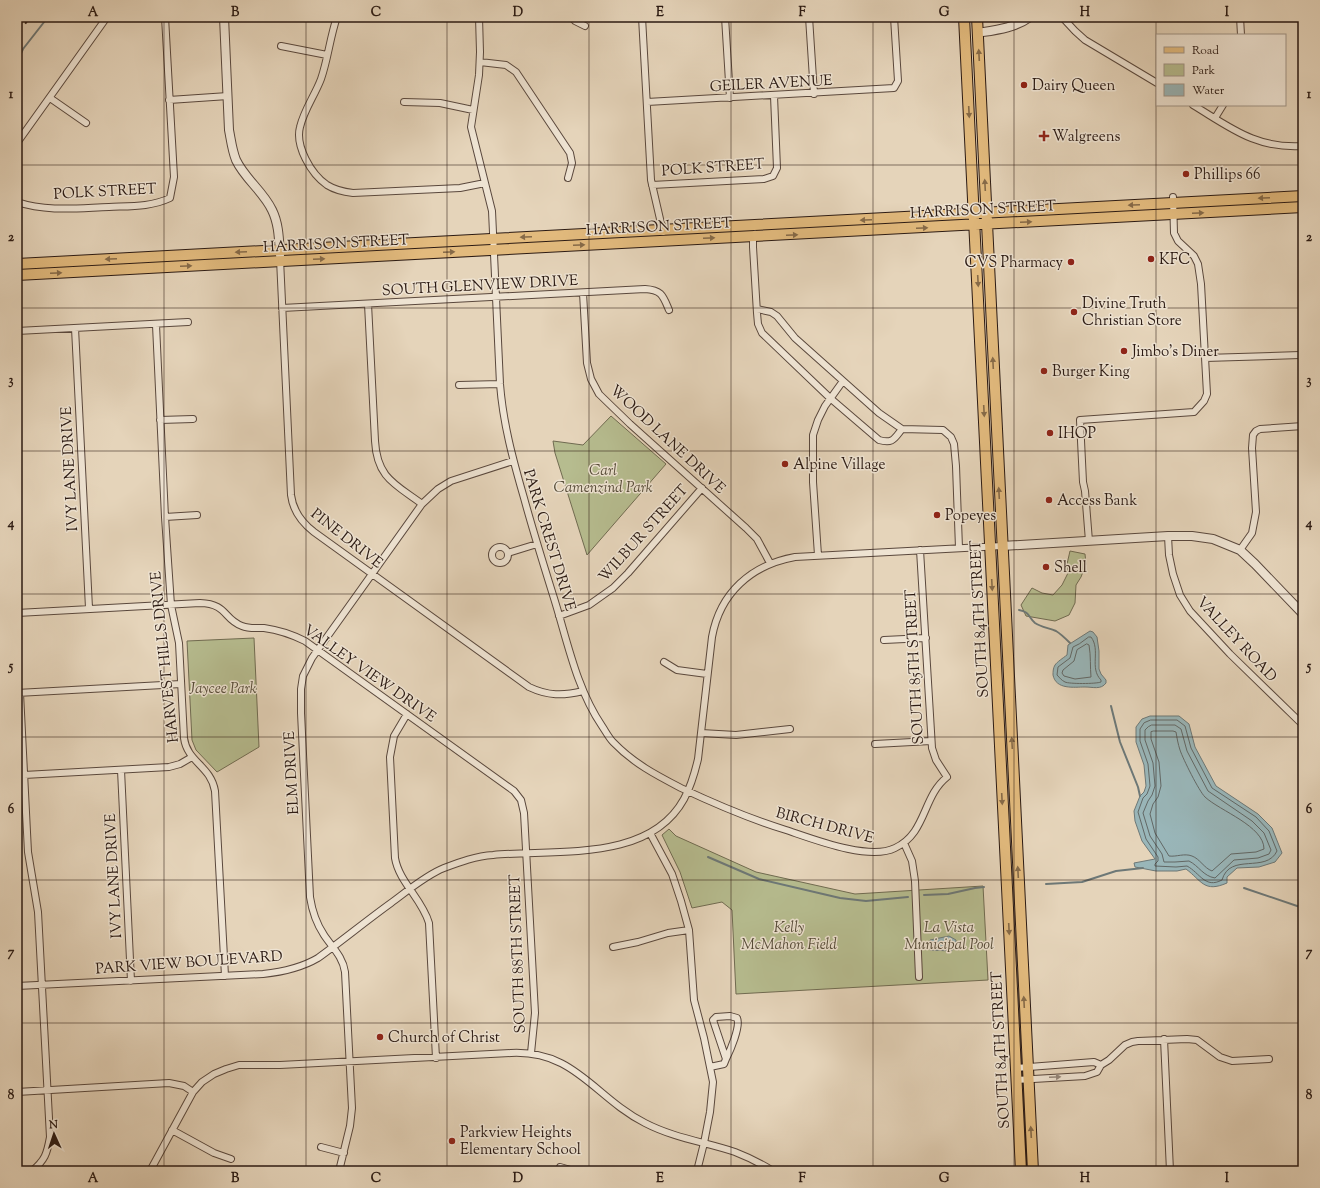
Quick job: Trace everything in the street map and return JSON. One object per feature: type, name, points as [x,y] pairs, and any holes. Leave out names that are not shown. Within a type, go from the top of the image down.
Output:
[{"type":"main road","name":"SOUTH 84TH STREET","points":[[964,17],[975,214],[1021,1171]]},
{"type":"main road","points":[[970,17],[972,28],[977,33]]},
{"type":"main road","name":"SOUTH 84TH STREET","points":[[977,17],[1033,1171]]},
{"type":"main road","name":"HARRISON STREET","points":[[17,264],[280,255],[494,244],[663,230],[986,214],[1173,200],[1303,196]]},
{"type":"main road","name":"HARRISON STREET","points":[[494,244],[658,241],[1303,207]]},
{"type":"main road","name":"HARRISON STREET","points":[[17,275],[280,255]]},
{"type":"street","points":[[17,143],[107,17]]},
{"type":"street","points":[[165,17],[169,100],[228,96]]},
{"type":"street","points":[[224,17],[229,130],[234,152],[242,169],[261,192],[272,210],[278,228],[280,255]]},
{"type":"street","points":[[337,17],[321,80],[301,123],[299,139],[302,151],[317,176],[326,184],[344,192],[353,193],[460,188],[485,183]]},
{"type":"street","name":"PARK CREST DRIVE","points":[[479,17],[480,75],[473,110],[471,132],[492,211],[502,409],[513,461],[582,691],[612,741],[627,756],[649,771],[688,791]]},
{"type":"street","points":[[571,17],[575,22],[585,26]]},
{"type":"street","points":[[642,17],[652,185],[663,230],[658,241]]},
{"type":"street","points":[[725,17],[730,98]]},
{"type":"street","points":[[809,17],[814,94]]},
{"type":"street","name":"GEILER AVENUE","points":[[647,102],[890,89],[896,86],[898,81],[894,17]]},
{"type":"street","points":[[977,33],[1002,29],[1030,17]]},
{"type":"street","points":[[1062,17],[1085,40],[1156,82]]},
{"type":"street","points":[[1240,17],[1240,34]]},
{"type":"street","points":[[281,46],[327,55]]},
{"type":"street","points":[[480,62],[506,65],[516,72],[570,153],[572,163],[568,178]]},
{"type":"street","name":"POLK STREET","points":[[652,185],[770,178],[775,173],[777,168],[774,96]]},
{"type":"street","points":[[50,98],[86,123]]},
{"type":"street","name":"POLK STREET","points":[[17,202],[61,209],[145,205],[163,202],[170,198],[174,177],[169,100]]},
{"type":"street","points":[[404,102],[440,103],[473,110]]},
{"type":"street","points":[[1195,106],[1242,134],[1262,143],[1284,147],[1303,146]]},
{"type":"street","points":[[1215,118],[1222,106]]},
{"type":"street","points":[[1090,541],[1083,482],[1080,420],[1194,412],[1204,401],[1207,394],[1201,284],[1198,264],[1194,256],[1176,238],[1174,233],[1173,200]]},
{"type":"street","points":[[760,225],[753,236],[756,309],[758,324],[762,333],[830,398],[879,440],[887,442],[894,440],[902,429]]},
{"type":"street","name":"PINE DRIVE","points":[[280,255],[291,495],[293,508],[300,519],[308,528],[529,687],[550,695],[562,695],[582,691]]},
{"type":"street","name":"SOUTH GLENVIEW DRIVE","points":[[282,308],[652,290],[661,294],[669,310]]},
{"type":"street","name":"WOOD LANE DRIVE","points":[[583,293],[586,359],[590,374],[597,390],[606,401],[630,424],[757,539],[770,563]]},
{"type":"street","points":[[368,304],[377,459],[382,472],[422,504]]},
{"type":"street","points":[[756,309],[771,312],[780,318],[795,338],[879,413],[902,429],[943,430],[951,437],[954,444],[956,466],[959,548]]},
{"type":"street","points":[[17,331],[188,322]]},
{"type":"street","name":"HARVEST HILLS DRIVE","points":[[156,324],[165,517],[171,605],[179,643],[185,741],[192,757],[210,776],[215,790],[225,976]]},
{"type":"street","name":"IVY LANE DRIVE","points":[[75,328],[89,608]]},
{"type":"street","points":[[1205,358],[1300,355]]},
{"type":"street","points":[[818,556],[813,482],[813,435],[825,406],[843,381]]},
{"type":"street","points":[[459,385],[500,384]]},
{"type":"street","points":[[160,420],[193,419]]},
{"type":"street","points":[[1240,550],[1252,533],[1256,512],[1252,448],[1253,435],[1260,429],[1303,426]]},
{"type":"street","name":"ELM DRIVE","points":[[339,1171],[350,1126],[352,1108],[344,968],[342,960],[324,935],[316,919],[310,897],[301,728],[300,689],[303,676],[312,658],[348,610],[422,504],[438,489],[451,481],[513,461]]},
{"type":"street","name":"WILBUR STREET","points":[[559,616],[589,605],[613,588],[639,561],[702,488]]},
{"type":"street","points":[[165,517],[197,515]]},
{"type":"street","name":"PARK VIEW BOULEVARD","points":[[17,986],[263,974],[294,969],[314,960],[410,888],[441,869],[468,859],[492,855],[600,849],[627,843],[650,833],[663,824],[683,801],[694,776],[701,733],[713,631],[718,614],[724,602],[745,578],[770,563],[795,557],[1168,536],[1192,536],[1213,540],[1240,550],[1303,614]]},
{"type":"street","name":"VALLEY ROAD","points":[[1168,536],[1169,555],[1173,574],[1180,595],[1190,611],[1235,659],[1303,725]]},
{"type":"street","points":[[508,553],[537,544]]},
{"type":"street","name":"SOUTH 85TH STREET","points":[[920,550],[931,741],[934,756],[947,777]]},
{"type":"street","name":"VALLEY VIEW DRIVE","points":[[17,613],[200,603],[214,605],[222,609],[233,620],[248,628],[271,629],[288,633],[305,641],[516,793],[521,800],[524,809],[526,853]]},
{"type":"street","points":[[884,640],[926,638]]},
{"type":"street","points":[[664,662],[677,670],[707,674]]},
{"type":"street","points":[[32,1171],[40,1164],[48,1153],[50,1137],[38,912],[28,852],[19,693],[181,684]]},
{"type":"street","points":[[407,714],[392,740],[390,762],[395,858],[400,872],[423,907],[430,929],[436,1058]]},
{"type":"street","points":[[701,733],[736,735],[790,729]]},
{"type":"street","points":[[875,744],[931,741]]},
{"type":"street","points":[[24,775],[172,766],[180,764],[192,757]]},
{"type":"street","name":"IVY LANE DRIVE","points":[[121,770],[131,981]]},
{"type":"street","name":"BIRCH DRIVE","points":[[688,791],[763,823],[835,845],[863,851],[879,852],[893,849],[904,843],[916,831],[935,790],[947,777]]},
{"type":"street","points":[[650,833],[672,874],[689,930],[694,1000],[713,1082],[710,1112],[697,1171]]},
{"type":"street","points":[[904,843],[912,861],[914,876],[919,977]]},
{"type":"street","name":"SOUTH 88TH STREET","points":[[526,853],[534,1013],[531,1053]]},
{"type":"street","points":[[613,947],[638,942],[668,933],[689,930]]},
{"type":"street","points":[[710,1067],[724,1064],[731,1049],[739,1020],[730,1016],[716,1017],[713,1020],[726,1059]]},
{"type":"street","points":[[1164,1039],[1170,1171]]},
{"type":"street","points":[[1016,1080],[1085,1076],[1097,1072],[1101,1065],[1128,1043],[1138,1041],[1164,1039],[1196,1040],[1220,1057],[1232,1061],[1269,1059]]},
{"type":"street","points":[[150,1171],[193,1092],[202,1082],[226,1068],[239,1065],[280,1065],[531,1053],[568,1066],[586,1079],[624,1112],[645,1123],[668,1134],[743,1155],[773,1171]]},
{"type":"street","points":[[1016,1068],[1094,1062],[1101,1065]]},
{"type":"street","points":[[17,1092],[169,1083],[179,1085],[193,1092]]},
{"type":"street","points":[[172,1130],[214,1153],[231,1159]]},
{"type":"street","points":[[321,1147],[344,1153]]},
{"type":"street","points":[[560,1166],[574,1171]]},
{"type":"green space","name":"Carl Camenzind Park","points":[[611,416],[666,464],[587,555],[555,453],[553,441],[583,445]]},
{"type":"green space","points":[[1070,551],[1085,554],[1086,564],[1076,585],[1075,603],[1069,615],[1055,621],[1026,616],[1021,605],[1032,588],[1042,593],[1053,595],[1062,585],[1068,573],[1067,564]]},
{"type":"green space","name":"Jaycee Park","points":[[254,638],[259,747],[217,772],[196,750],[192,740],[187,641]]},
{"type":"green space","name":"Kelly McMahon Field","points":[[669,829],[676,836],[756,872],[855,894],[983,886],[988,980],[736,994],[732,910],[722,902],[692,908],[680,872],[662,835]]},
{"type":"water","points":[[1090,631],[1097,637],[1099,669],[1106,680],[1106,683],[1102,687],[1097,688],[1066,687],[1058,683],[1053,675],[1054,666],[1067,655],[1068,645]]},
{"type":"water","points":[[1150,716],[1179,716],[1189,724],[1195,747],[1216,786],[1258,814],[1272,828],[1282,853],[1275,862],[1259,867],[1237,868],[1227,877],[1227,883],[1213,887],[1204,884],[1186,869],[1177,871],[1156,871],[1135,867],[1134,863],[1155,859],[1142,841],[1135,821],[1134,811],[1146,786],[1144,765],[1136,742],[1136,727],[1142,719]]},
{"type":"water","points":[[949,936],[956,940],[956,947],[951,951],[930,950],[930,940]]},
{"type":"waterway","points":[[17,62],[23,49],[48,17]]},
{"type":"waterway","points":[[1019,610],[1027,613],[1035,623],[1056,631],[1070,643]]},
{"type":"waterway","points":[[1111,706],[1120,742],[1138,787],[1140,796]]},
{"type":"waterway","points":[[708,857],[759,879],[840,898],[866,901],[908,897]]},
{"type":"waterway","points":[[1046,884],[1082,882],[1116,871],[1143,868]]},
{"type":"waterway","points":[[924,895],[948,894],[984,887]]},
{"type":"waterway","points":[[1244,888],[1303,908]]},
{"type":"railway","points":[[17,35],[30,17]]},
{"type":"place","name":"Dairy Queen","points":[[1024,85]]},
{"type":"place","name":"Walgreens","points":[[1044,136]]},
{"type":"place","name":"Phillips 66","points":[[1186,174]]},
{"type":"place","name":"KFC","points":[[1151,259]]},
{"type":"place","name":"CVS Pharmacy","points":[[1071,262]]},
{"type":"place","name":"Divine Truth Christian Store","points":[[1074,312]]},
{"type":"place","name":"Jimbo's Diner","points":[[1124,351]]},
{"type":"place","name":"Burger King","points":[[1044,371]]},
{"type":"place","name":"IHOP","points":[[1050,433]]},
{"type":"place","name":"Alpine Village","points":[[785,464]]},
{"type":"place","name":"Access Bank","points":[[1049,500]]},
{"type":"place","name":"Popeyes","points":[[937,515]]},
{"type":"place","name":"Shell","points":[[1046,567]]},
{"type":"place","name":"Church of Christ","points":[[380,1037]]},
{"type":"place","name":"Parkview Heights Elementary School","points":[[452,1141]]},
{"type":"park label","name":"La Vista Municipal Pool","points":[[949,936]]}]
